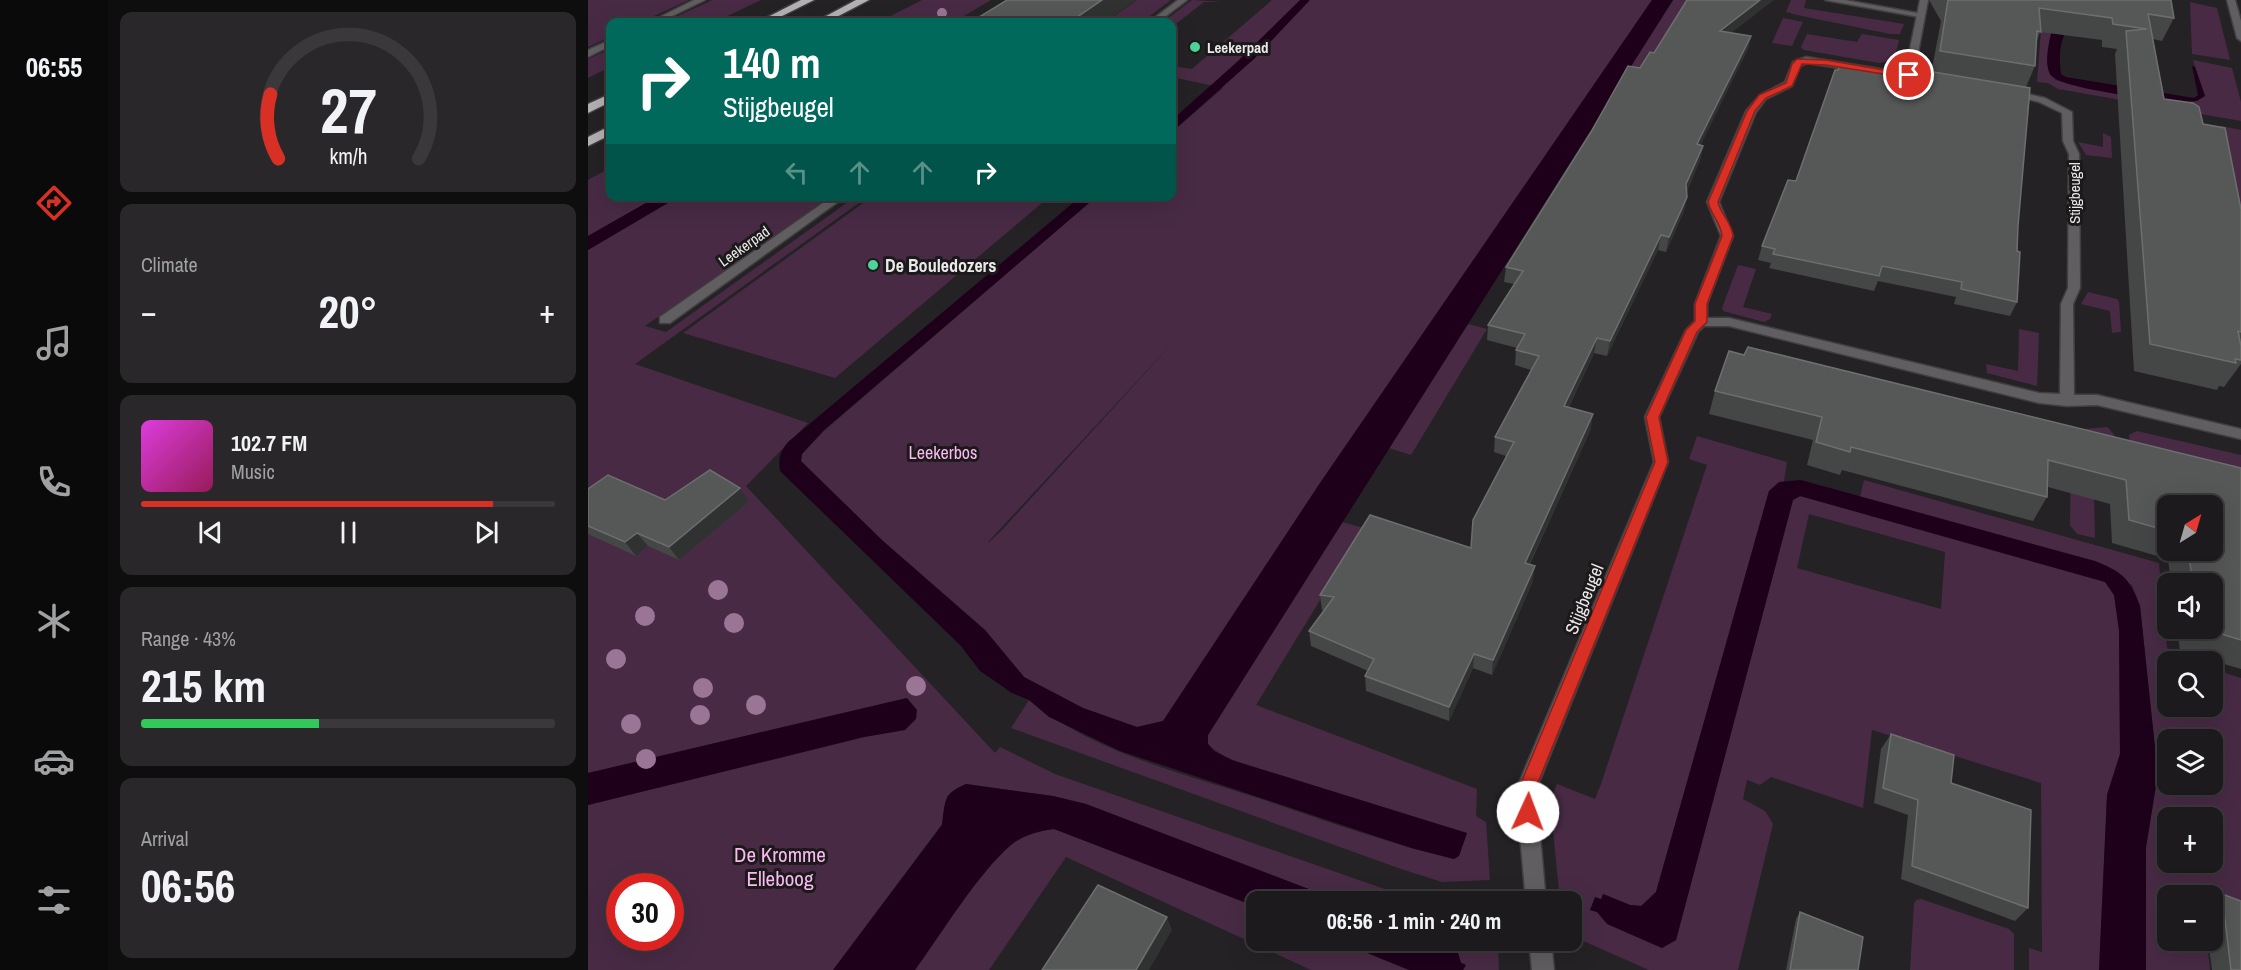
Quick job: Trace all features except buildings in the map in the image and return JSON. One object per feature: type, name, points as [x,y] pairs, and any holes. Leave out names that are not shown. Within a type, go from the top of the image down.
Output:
[{"type":"highway","points":[[771,18],[809,0]]},
{"type":"highway","points":[[828,18],[864,0]]},
{"type":"highway","points":[[588,109],[606,100]]},
{"type":"highway","points":[[588,142],[606,132]]},
{"type":"street","points":[[663,18],[701,0]]},
{"type":"street","points":[[1158,18],[1183,0]]},
{"type":"street","points":[[1829,0],[1919,14]]},
{"type":"street","points":[[1909,75],[1919,14],[1924,0]]},
{"type":"street","points":[[2231,0],[2241,38]]},
{"type":"street","points":[[588,54],[606,45]]},
{"type":"street","name":"Stijgbeugel","points":[[1535,891],[1526,790],[1661,462],[1652,417],[1692,330],[1701,322],[1701,304],[1727,236],[1727,227],[1715,211],[1713,202],[1751,111],[1762,96],[1789,84],[1796,64],[1800,61],[1826,62],[1960,85]]},
{"type":"street","name":"Stijgbeugel","points":[[1993,91],[2042,100],[2067,112],[2068,141],[2074,154],[2074,288],[2067,304],[2067,401]]},
{"type":"street","name":"Leekerpad","points":[[665,320],[834,201]]},
{"type":"street","points":[[1701,322],[1729,322],[2039,398],[2067,401],[2097,400],[2241,435]]},
{"type":"street","points":[[1541,951],[1543,970]]},
{"type":"green space","points":[[588,0],[689,0],[650,18],[606,18],[606,39],[588,47]]},
{"type":"green space","points":[[712,0],[761,0],[723,18],[674,18]]},
{"type":"green space","points":[[922,0],[991,0],[961,18],[887,18]]},
{"type":"green space","points":[[1137,0],[1171,0],[1147,18],[1111,18]]},
{"type":"green space","points":[[1192,0],[1223,2],[1204,2],[1176,24],[1176,18],[1168,18]]},
{"type":"green space","name":"Leekerbos","points":[[1272,0],[1652,0],[1320,483],[1163,721],[1137,727],[1083,708],[1024,677],[985,630],[883,541],[801,462],[802,454],[824,431],[1091,201],[1176,201],[1176,129],[1223,88],[1176,78],[1176,66],[1192,69]],"holes":[[[1179,336],[1003,529],[988,542]]]},
{"type":"green space","points":[[1673,0],[1689,0],[1650,62],[1617,88]]},
{"type":"green space","points":[[1791,0],[1806,0],[1804,8],[1904,24],[1900,34],[1890,34],[1797,15],[1786,12]]},
{"type":"green space","points":[[2053,0],[2055,80],[2181,103],[2205,96],[2193,60],[2232,68],[2241,102],[2241,121],[2058,89],[2048,83],[2037,82],[2041,29]]},
{"type":"green space","points":[[2190,2],[2217,8],[2230,60],[2192,54]]},
{"type":"green space","points":[[1783,18],[1803,22],[1792,46],[1772,43]]},
{"type":"green space","points":[[1807,34],[1857,42],[1862,34],[1899,40],[1894,60],[1879,63],[1804,50],[1801,47]]},
{"type":"green space","points":[[606,51],[606,69],[588,78],[588,59]]},
{"type":"green space","points":[[2221,126],[2241,130],[2241,258],[2216,128]]},
{"type":"green space","points":[[2103,133],[2111,137],[2112,158],[2086,155],[2078,142],[2103,147]]},
{"type":"green space","points":[[606,170],[606,201],[651,201],[588,236],[588,180]]},
{"type":"green space","name":"De Kromme Elleboog","points":[[671,201],[823,201],[645,326],[666,332],[849,201],[861,201],[635,364],[808,423],[746,486],[995,753],[1000,747],[1055,774],[1390,891],[1314,891],[1086,804],[1053,796],[966,784],[947,796],[942,824],[833,970],[588,970],[588,805],[864,737],[905,730],[907,698],[588,773],[588,250]]},
{"type":"green space","name":"De Bouledozers","points":[[866,201],[1044,201],[835,378],[683,333]]},
{"type":"green space","points":[[1738,265],[1756,269],[1743,307],[1772,314],[1770,319],[1764,322],[1723,311],[1722,308]]},
{"type":"green space","points":[[2088,292],[2117,299],[2121,332],[2112,333],[2110,311],[2081,304]]},
{"type":"green space","points":[[1468,324],[1487,329],[1411,455],[1389,448]]},
{"type":"green space","points":[[2019,329],[2039,333],[2037,386],[1987,373],[1986,364],[2018,371]]},
{"type":"green space","points":[[2107,427],[2114,434],[2114,463],[2093,459],[2095,538],[2077,534],[2070,525],[2071,430]]},
{"type":"green space","points":[[2137,431],[2241,455],[2241,482],[2130,455],[2129,435]]},
{"type":"green space","points":[[1697,436],[1787,462],[1784,481],[1769,491],[1656,892],[1642,906],[1630,905],[1603,894],[1602,899],[1591,910],[1597,912],[1608,924],[1662,948],[1676,940],[1793,500],[1800,496],[2082,573],[2105,582],[2114,595],[2119,630],[2120,754],[2107,795],[2099,970],[2029,970],[2029,948],[2042,952],[2041,783],[1872,730],[1863,808],[1771,777],[1760,785],[1747,780],[1743,799],[1765,811],[1773,824],[1738,970],[1649,970],[1582,940],[1582,891],[1559,891],[1550,801],[1557,784],[1595,799],[1707,465],[1689,459]],"holes":[[[1809,514],[1945,552],[1941,609],[1797,568]]]},
{"type":"green space","points":[[1864,480],[2159,563],[2157,639],[2166,639],[2167,648],[2178,651],[2157,651],[2157,717],[2223,717],[2223,672],[2241,678],[2241,901],[2223,895],[2223,885],[2157,885],[2157,951],[2208,951],[2210,970],[2146,970],[2146,847],[2156,786],[2156,757],[2140,606],[2132,585],[1860,497]]},
{"type":"green space","points":[[1342,522],[1364,528],[1256,705],[1477,789],[1476,816],[1486,822],[1490,880],[1442,882],[1401,869],[1011,728],[1029,700],[1081,734],[1139,759],[1355,831],[1454,859],[1459,855],[1467,833],[1262,771],[1230,759],[1208,744],[1208,735]]},
{"type":"green space","points":[[1054,829],[1246,903],[1246,940],[1066,857],[989,970],[915,970],[986,871],[1011,845],[1037,832]]},
{"type":"green space","points":[[1921,899],[2009,929],[2014,934],[2014,970],[1910,970],[1914,904],[1916,900]]},
{"type":"green space","points":[[1270,951],[1362,951],[1409,970],[1311,970]]},
{"type":"green space","points":[[1453,951],[1498,951],[1499,970],[1463,970],[1465,965]]},
{"type":"shaded area","points":[[1300,0],[1310,0],[1255,58],[1176,128],[1176,116],[1238,61]]},
{"type":"shaded area","points":[[1652,0],[1673,0],[1208,735],[1208,744],[1214,751],[1232,760],[1467,833],[1459,856],[1454,859],[1411,848],[1120,751],[1049,717],[1029,700],[1012,693],[980,671],[961,646],[780,471],[779,462],[780,455],[788,442],[1075,201],[1091,201],[824,430],[802,454],[801,461],[883,541],[985,630],[1024,677],[1083,708],[1137,727],[1163,721],[1320,483]]},
{"type":"shaded area","points":[[2053,23],[2067,29],[2062,40],[2060,56],[2061,74],[2066,77],[2194,98],[2198,95],[2192,66],[2195,67],[2205,96],[2197,101],[2181,103],[2089,89],[2057,79],[2050,74],[2047,62]]},
{"type":"shaded area","points":[[649,201],[671,201],[588,250],[588,236]]},
{"type":"shaded area","points":[[1801,480],[2095,561],[2119,573],[2129,583],[2140,606],[2156,757],[2156,785],[2146,847],[2146,970],[2099,970],[2107,795],[2120,754],[2119,630],[2114,595],[2105,582],[1800,496],[1793,500],[1676,940],[1662,948],[1607,924],[1597,912],[1590,910],[1595,897],[1601,899],[1603,894],[1630,905],[1641,906],[1656,892],[1769,491],[1779,482]]},
{"type":"shaded area","points":[[907,698],[917,710],[916,719],[905,730],[864,737],[588,805],[588,773]]},
{"type":"shaded area","points":[[966,784],[1053,796],[1086,804],[1314,891],[1246,891],[1246,903],[1054,829],[1037,832],[1021,839],[999,857],[973,887],[915,970],[833,970],[942,825],[946,799],[958,787]]},
{"type":"shaded area","points":[[1362,951],[1458,951],[1461,963],[1466,965],[1463,970],[1409,970]]},
{"type":"place","name":"Leekerpad","points":[[1195,47]]},
{"type":"place","name":"De Bouledozers","points":[[873,265]]},
{"type":"route","points":[[1528,812],[1526,790],[1661,462],[1652,417],[1692,330],[1701,322],[1701,304],[1727,236],[1727,227],[1715,211],[1713,202],[1751,111],[1762,96],[1789,84],[1796,64],[1800,61],[1826,62],[1909,75]]}]
